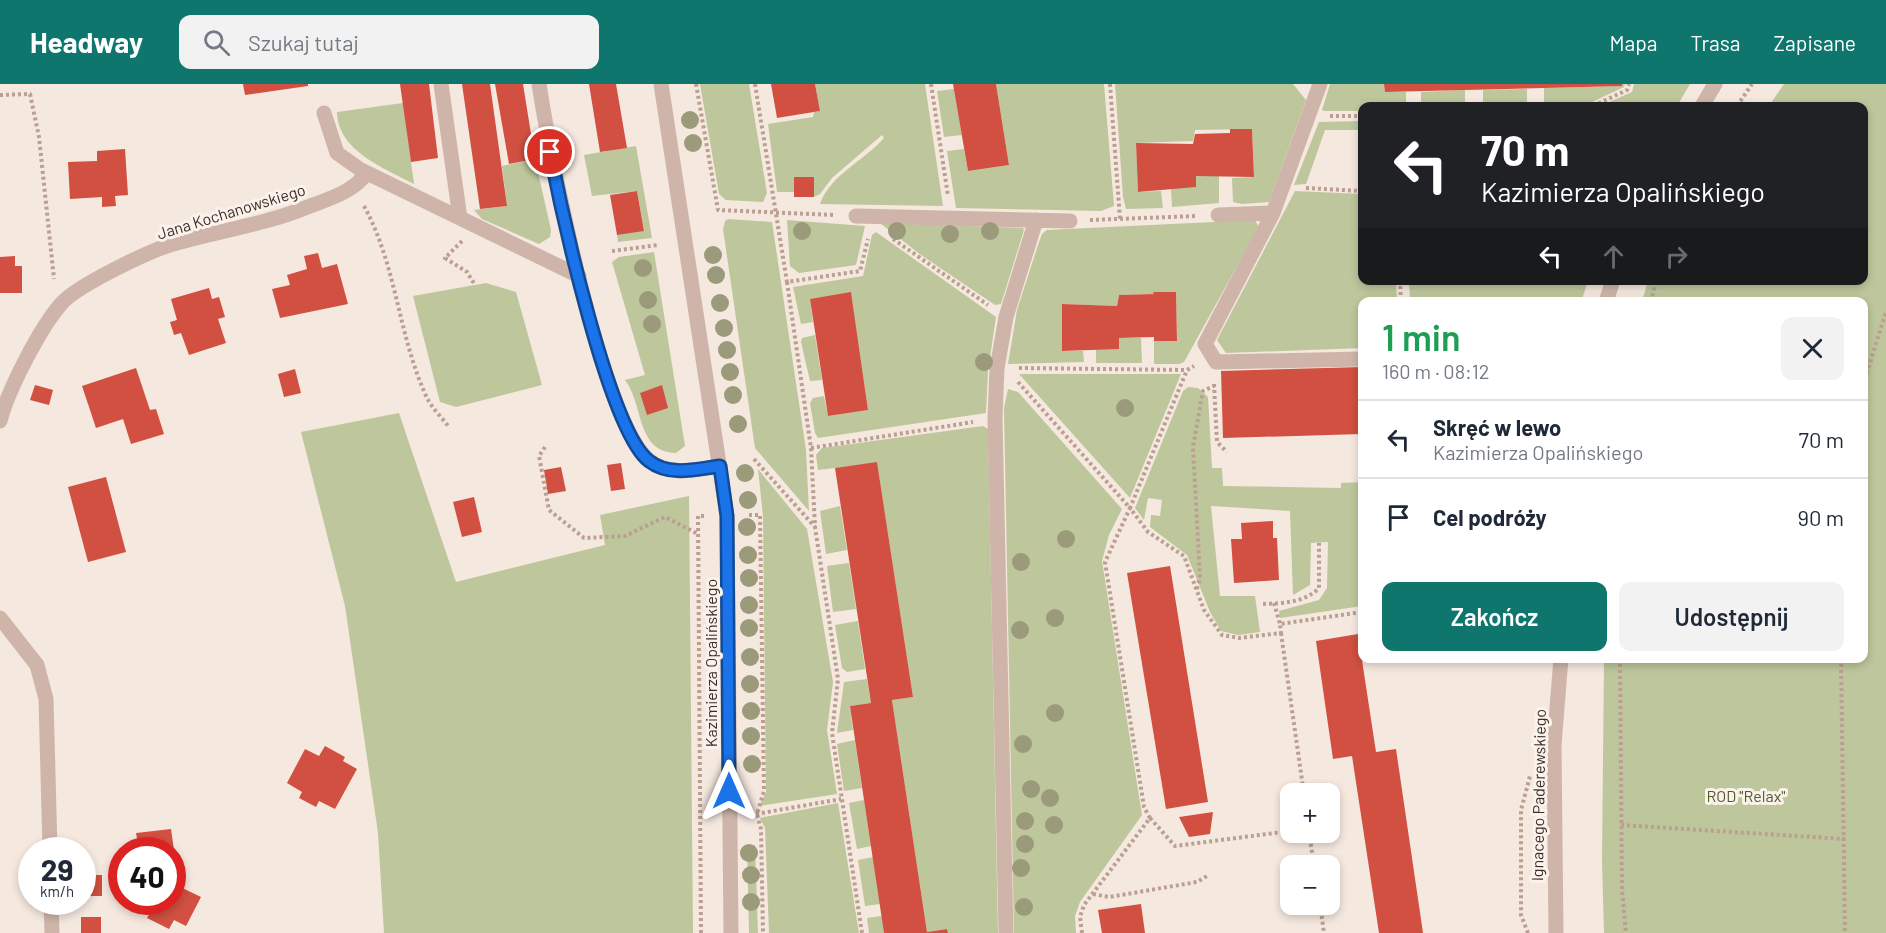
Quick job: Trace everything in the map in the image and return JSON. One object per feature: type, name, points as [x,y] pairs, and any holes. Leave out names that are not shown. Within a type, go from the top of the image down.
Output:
[{"type":"street","points":[[441,84],[460,218]]},
{"type":"street","points":[[539,84],[567,235],[609,384],[643,456],[671,471],[720,466]]},
{"type":"street","name":"Kazimierza Opalińskiego","points":[[661,84],[727,516],[730,933]]},
{"type":"street","points":[[1320,84],[1273,213],[1205,344],[1214,359],[1358,359]]},
{"type":"street","points":[[1704,102],[1715,84]]},
{"type":"street","points":[[324,113],[337,153],[367,173],[579,276]]},
{"type":"street","name":"Jana Kochanowskiego","points":[[0,421],[4,407],[27,358],[61,303],[108,273],[171,244],[288,215],[346,192],[367,173]]},
{"type":"street","points":[[1218,215],[1273,213]]},
{"type":"street","points":[[866,218],[1070,221]]},
{"type":"street","points":[[1006,933],[995,418],[1006,317],[1036,220]]},
{"type":"street","points":[[541,257],[552,255],[562,248],[567,235]]},
{"type":"street","points":[[0,618],[37,665],[46,699],[50,837]]},
{"type":"street","name":"Ignacego Paderewskiego","points":[[1556,933],[1554,745],[1561,663]]},
{"type":"street","points":[[51,915],[52,933]]},
{"type":"path","points":[[696,84],[718,210],[812,214]]},
{"type":"path","points":[[755,84],[811,448],[815,527],[838,679],[832,733],[862,933]]},
{"type":"path","points":[[930,84],[946,183]]},
{"type":"path","points":[[1110,84],[1120,219]]},
{"type":"path","points":[[1602,102],[1627,90],[1629,84]]},
{"type":"path","points":[[1740,102],[1752,84]]},
{"type":"path","points":[[0,94],[30,94],[39,137],[54,284],[61,303]]},
{"type":"path","points":[[1308,117],[1358,116]]},
{"type":"path","points":[[354,186],[379,237],[394,283],[413,360],[428,400],[449,427]]},
{"type":"path","points":[[1284,187],[1358,191]]},
{"type":"path","points":[[1088,220],[1200,216]]},
{"type":"path","points":[[787,282],[860,271],[866,218]]},
{"type":"path","points":[[866,218],[919,260],[1006,317]]},
{"type":"path","points":[[469,234],[445,258],[467,272],[475,285]]},
{"type":"path","points":[[612,251],[658,245]]},
{"type":"path","points":[[1868,369],[1886,312]]},
{"type":"path","points":[[1001,368],[1187,370],[1214,359],[1217,442],[1227,452]]},
{"type":"path","points":[[1001,368],[1130,508],[1148,532],[1184,556],[1204,610],[1222,635],[1239,638],[1281,633]]},
{"type":"path","points":[[1187,370],[1105,562],[1144,807],[1150,818],[1175,846],[1280,832]]},
{"type":"path","points":[[1197,590],[1200,578],[1193,447],[1203,391],[1214,386]]},
{"type":"path","points":[[811,448],[995,418]]},
{"type":"path","points":[[545,447],[539,456],[549,510],[584,538],[625,536],[665,517],[698,534]]},
{"type":"path","points":[[754,459],[815,527]]},
{"type":"path","points":[[1263,604],[1311,596],[1319,588],[1319,543]]},
{"type":"path","points":[[1274,603],[1280,624],[1302,783]]},
{"type":"path","points":[[1280,624],[1358,613]]},
{"type":"path","points":[[1620,663],[1621,825],[1626,933]]},
{"type":"path","points":[[1841,663],[1845,933]]},
{"type":"path","points":[[1528,933],[1521,915],[1521,810],[1532,768]]},
{"type":"path","points":[[764,933],[760,829],[756,814],[841,798]]},
{"type":"path","points":[[1082,933],[1080,917],[1084,905],[1150,818]]},
{"type":"path","points":[[1621,825],[1845,839]]},
{"type":"path","points":[[1093,894],[1109,897],[1197,882],[1208,876]]},
{"type":"path","points":[[1322,915],[1324,933]]},
{"type":"green space","points":[[700,84],[749,84],[767,193],[763,202],[726,200],[719,194]]},
{"type":"green space","points":[[815,84],[925,84],[943,206],[820,204],[832,184],[876,146],[884,138],[882,135],[832,178],[820,194],[814,197],[813,177],[794,177],[794,192],[777,192],[768,124],[813,117],[814,112],[820,111]]},
{"type":"green space","points":[[996,84],[1104,84],[1114,206],[1101,211],[956,208],[947,151],[964,149],[968,171],[1009,165]]},
{"type":"green space","points":[[1115,84],[1293,84],[1306,100],[1269,202],[1242,204],[1233,202],[1232,178],[1254,177],[1252,129],[1195,130],[1193,141],[1136,143],[1138,192],[1161,191],[1163,208],[1126,209],[1123,197]]},
{"type":"green space","points":[[1330,84],[1384,84],[1385,92],[1406,92],[1406,102],[1358,102],[1358,111],[1322,110]]},
{"type":"green space","points":[[1625,84],[1624,87],[1592,102],[1544,102],[1544,88],[1621,86]]},
{"type":"green space","points":[[1634,84],[1690,84],[1679,102],[1609,102],[1632,92]]},
{"type":"green space","name":"ROD \"Relax\"","points":[[1784,84],[1886,84],[1886,933],[1604,933],[1602,861],[1604,663],[1868,663],[1868,297],[1643,297],[1647,285],[1868,285],[1868,102],[1772,102]]},
{"type":"green space","points":[[954,89],[962,135],[944,137],[937,91]]},
{"type":"green space","points":[[1527,89],[1527,102],[1483,102],[1483,90]]},
{"type":"green space","points":[[1465,90],[1465,102],[1421,102],[1421,92]]},
{"type":"green space","points":[[403,103],[414,184],[365,157],[354,148],[339,126],[337,112]]},
{"type":"green space","points":[[1358,121],[1358,130],[1325,130],[1306,184],[1294,185],[1319,122]]},
{"type":"green space","points":[[636,146],[652,238],[618,242],[617,235],[644,230],[637,191],[592,196],[584,155]]},
{"type":"green space","points":[[535,159],[551,230],[550,237],[539,244],[482,219],[474,210],[507,206],[502,166]]},
{"type":"green space","points":[[1196,176],[1219,176],[1219,203],[1172,207],[1171,188],[1196,187]]},
{"type":"green space","points":[[1295,191],[1358,194],[1358,285],[1396,285],[1397,297],[1358,297],[1358,348],[1226,353],[1217,340]]},
{"type":"green space","points":[[728,219],[772,222],[806,450],[809,511],[755,448],[723,229]]},
{"type":"green space","points":[[787,220],[865,226],[856,265],[799,273],[790,266]]},
{"type":"green space","points":[[1255,220],[1257,230],[1184,362],[1154,364],[1154,341],[1177,340],[1176,292],[1154,292],[1154,294],[1119,295],[1117,306],[1062,304],[1062,351],[1083,351],[1084,362],[1008,364],[1017,310],[1042,234],[1047,230]]},
{"type":"green space","points":[[880,223],[1023,228],[1001,304],[995,305],[921,255]]},
{"type":"green space","points":[[876,232],[996,317],[988,371],[986,413],[818,438],[815,433],[810,403],[813,398],[824,396],[828,416],[868,410],[851,293],[810,299],[813,322],[801,324],[793,287],[863,276],[872,235]]},
{"type":"green space","points":[[654,252],[685,446],[676,453],[663,451],[647,436],[631,390],[625,380],[645,375],[612,262],[619,257]]},
{"type":"green space","points":[[486,283],[516,292],[542,385],[456,407],[440,402],[413,296]]},
{"type":"green space","points":[[1409,285],[1587,285],[1583,297],[1410,297]]},
{"type":"green space","points":[[815,335],[822,380],[810,381],[801,342],[802,338]]},
{"type":"green space","points":[[1119,338],[1141,338],[1142,363],[1096,363],[1096,349],[1119,349]]},
{"type":"green space","points":[[1019,374],[1181,374],[1130,498]]},
{"type":"green space","points":[[1188,387],[1198,388],[1208,397],[1212,468],[1222,468],[1223,486],[1341,488],[1341,483],[1358,482],[1358,607],[1280,618],[1279,611],[1319,600],[1327,588],[1328,542],[1311,543],[1310,585],[1293,595],[1290,511],[1211,506],[1220,596],[1255,596],[1260,632],[1238,635],[1221,631],[1210,612],[1187,555],[1150,527],[1151,515],[1160,516],[1162,500],[1148,498],[1144,520],[1135,508],[1183,391]]},
{"type":"green space","points":[[1008,389],[1018,392],[1122,509],[1109,535],[1102,561],[1142,815],[1080,902],[1075,916],[1076,933],[1014,933],[1004,408]]},
{"type":"green space","points":[[399,413],[456,582],[605,545],[600,515],[689,496],[693,933],[384,933],[378,833],[345,606],[301,432]]},
{"type":"green space","points":[[983,426],[988,429],[998,933],[948,933],[947,929],[927,932],[892,700],[913,697],[877,463],[818,470],[816,455],[822,448]]},
{"type":"green space","points":[[758,469],[807,529],[833,682],[827,730],[837,794],[759,806],[766,793],[763,516]]},
{"type":"green space","points":[[840,506],[847,550],[826,554],[820,511]]},
{"type":"green space","points":[[849,563],[856,609],[833,612],[827,566]]},
{"type":"green space","points":[[858,621],[865,669],[847,672],[842,668],[835,625]]},
{"type":"green space","points":[[867,679],[871,703],[850,706],[853,730],[837,733],[844,682]]},
{"type":"green space","points":[[855,740],[862,788],[844,791],[837,744]]},
{"type":"green space","points":[[864,800],[871,846],[857,849],[849,803]]},
{"type":"green space","points":[[838,803],[859,933],[769,933],[765,828],[760,818]]},
{"type":"green space","points":[[747,845],[755,845],[758,933],[749,933]]},
{"type":"green space","points":[[873,857],[880,904],[865,906],[858,860]]},
{"type":"green space","points":[[882,916],[884,933],[869,933],[867,918]]},
{"type":"building","points":[[243,84],[308,84],[308,86],[245,95]]},
{"type":"building","points":[[400,84],[429,84],[438,158],[411,162]]},
{"type":"building","points":[[462,84],[490,84],[507,206],[480,209]]},
{"type":"building","points":[[495,84],[523,84],[535,159],[509,164]]},
{"type":"building","points":[[589,84],[616,84],[627,148],[600,152]]},
{"type":"building","points":[[771,84],[815,84],[820,111],[777,118]]},
{"type":"building","points":[[953,84],[996,84],[1009,165],[968,171]]},
{"type":"building","points":[[1384,84],[1622,84],[1622,86],[1385,92]]},
{"type":"building","points":[[1230,129],[1252,129],[1254,177],[1196,176],[1196,187],[1138,192],[1136,143],[1193,144],[1195,134],[1230,133]]},
{"type":"building","points":[[125,149],[128,195],[115,196],[116,206],[102,207],[102,197],[70,199],[68,162],[97,161],[97,151]]},
{"type":"building","points":[[794,177],[814,177],[814,197],[794,197]]},
{"type":"building","points":[[637,191],[644,231],[617,235],[610,195]]},
{"type":"building","points":[[318,253],[322,268],[337,264],[348,304],[280,318],[272,289],[290,285],[287,275],[307,269],[304,256]]},
{"type":"building","points":[[15,256],[15,266],[22,266],[22,293],[0,293],[0,257]]},
{"type":"building","points":[[209,288],[212,299],[219,297],[225,317],[218,319],[226,343],[189,355],[181,333],[174,335],[170,322],[177,320],[171,299]]},
{"type":"building","points":[[851,292],[868,410],[828,416],[810,299]]},
{"type":"building","points":[[1153,292],[1176,292],[1177,341],[1154,341],[1154,337],[1119,338],[1119,349],[1062,351],[1062,304],[1117,306],[1119,295],[1154,294]]},
{"type":"building","points":[[1358,367],[1358,434],[1223,438],[1221,371]]},
{"type":"building","points":[[136,368],[150,410],[156,409],[164,434],[131,444],[123,419],[96,428],[82,386]]},
{"type":"building","points":[[295,369],[301,393],[284,397],[278,374]]},
{"type":"building","points":[[35,385],[53,390],[49,405],[30,400]]},
{"type":"building","points":[[662,385],[668,408],[647,415],[640,393]]},
{"type":"building","points":[[877,462],[913,697],[892,700],[927,932],[947,929],[948,933],[884,933],[850,706],[871,703],[835,468]]},
{"type":"building","points":[[621,463],[625,489],[611,491],[607,465]]},
{"type":"building","points":[[561,467],[566,491],[548,494],[544,470]]},
{"type":"building","points":[[106,477],[126,552],[88,562],[68,487]]},
{"type":"building","points":[[474,497],[482,532],[462,537],[453,502]]},
{"type":"building","points":[[1273,521],[1273,538],[1277,538],[1279,580],[1234,583],[1231,539],[1242,539],[1241,523]]},
{"type":"building","points":[[1170,566],[1208,802],[1166,809],[1127,573]]},
{"type":"building","points":[[1358,634],[1358,663],[1362,663],[1376,752],[1396,749],[1423,933],[1379,933],[1352,756],[1333,759],[1316,641]]},
{"type":"building","points":[[325,746],[345,757],[343,761],[357,769],[335,809],[319,801],[316,807],[299,798],[302,792],[287,783],[305,749],[319,756]]},
{"type":"building","points":[[1213,812],[1210,834],[1189,837],[1179,817]]},
{"type":"building","points":[[171,829],[172,837],[137,837],[136,833]]},
{"type":"building","points":[[96,875],[102,875],[102,896],[96,896]]},
{"type":"building","points":[[186,890],[201,897],[186,926],[174,920],[169,929],[147,918],[149,915],[186,915]]},
{"type":"building","points":[[1141,904],[1145,933],[1102,933],[1098,910]]},
{"type":"building","points":[[81,917],[101,917],[101,933],[81,933]]},
{"type":"route","points":[[550,152],[564,225],[609,384],[636,445],[643,456],[651,462],[671,471],[720,466],[727,516],[729,791]]}]
